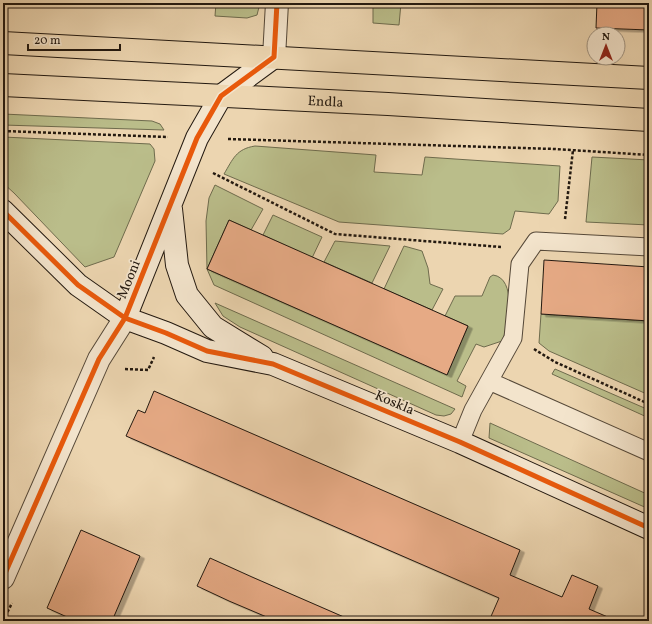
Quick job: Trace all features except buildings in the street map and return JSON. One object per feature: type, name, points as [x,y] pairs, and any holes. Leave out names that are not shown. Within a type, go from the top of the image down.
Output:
[{"type":"main road","points":[[3,43],[649,78]]},
{"type":"main road","name":"Endla","points":[[3,85],[388,104],[649,120]]},
{"type":"street","points":[[274,57],[277,3]]},
{"type":"street","name":"Mooni","points":[[3,578],[99,359],[125,318],[171,208],[197,138],[221,96],[274,57]]},
{"type":"street","points":[[171,208],[177,265],[188,295],[213,327],[273,364]]},
{"type":"street","name":"Koskla","points":[[3,211],[78,285],[125,318],[166,333],[207,351],[273,364],[460,442],[649,528]]},
{"type":"lane","points":[[460,442],[473,410],[513,338],[520,264],[536,241],[649,247]]},
{"type":"lane","points":[[489,381],[649,452]]},
{"type":"path","points":[[3,131],[173,138]]},
{"type":"path","points":[[224,138],[573,150],[649,155]]},
{"type":"path","points":[[562,243],[573,150]]},
{"type":"path","points":[[210,172],[335,234],[530,250]]},
{"type":"path","points":[[513,338],[555,362],[649,404]]},
{"type":"path","points":[[120,368],[148,370]]},
{"type":"green space","points":[[216,3],[260,3],[257,15],[247,18],[215,16]]},
{"type":"green space","points":[[373,3],[401,3],[399,25],[373,23]]},
{"type":"green space","points":[[3,114],[152,121],[160,124],[164,130],[3,125]]},
{"type":"green space","points":[[3,137],[150,144],[154,149],[155,161],[114,257],[85,267],[3,183]]},
{"type":"green space","points":[[255,146],[376,155],[374,172],[422,175],[425,157],[560,166],[558,201],[549,214],[515,211],[510,229],[503,234],[339,222],[224,174],[239,152]]},
{"type":"green space","points":[[592,157],[649,160],[649,225],[586,222]]},
{"type":"green space","points":[[215,185],[263,209],[251,230],[229,220],[207,269],[206,221],[209,198]]},
{"type":"green space","points":[[273,215],[322,237],[312,258],[263,235]]},
{"type":"green space","points":[[335,241],[390,246],[372,283],[324,262]]},
{"type":"green space","points":[[404,246],[422,251],[428,268],[430,284],[443,289],[432,310],[384,289]]},
{"type":"green space","points":[[207,269],[447,374],[468,326],[445,316],[455,296],[482,296],[490,277],[493,275],[501,278],[506,284],[509,314],[502,341],[484,347],[476,344],[457,381],[466,386],[462,397],[214,285]]},
{"type":"green space","points":[[215,303],[455,409],[451,414],[444,416],[436,415],[240,327],[223,316]]},
{"type":"green space","points":[[541,314],[649,321],[649,395],[549,351],[539,343]]},
{"type":"green space","points":[[555,369],[649,410],[649,418],[552,374]]},
{"type":"green space","points":[[490,423],[649,495],[649,509],[489,438]]},
{"type":"cycle path","points":[[3,578],[99,359],[125,318],[197,138],[221,96],[274,57],[277,3]]},
{"type":"cycle path","points":[[3,211],[78,285],[125,318],[166,333],[207,351],[273,364],[460,442],[649,528]]}]
